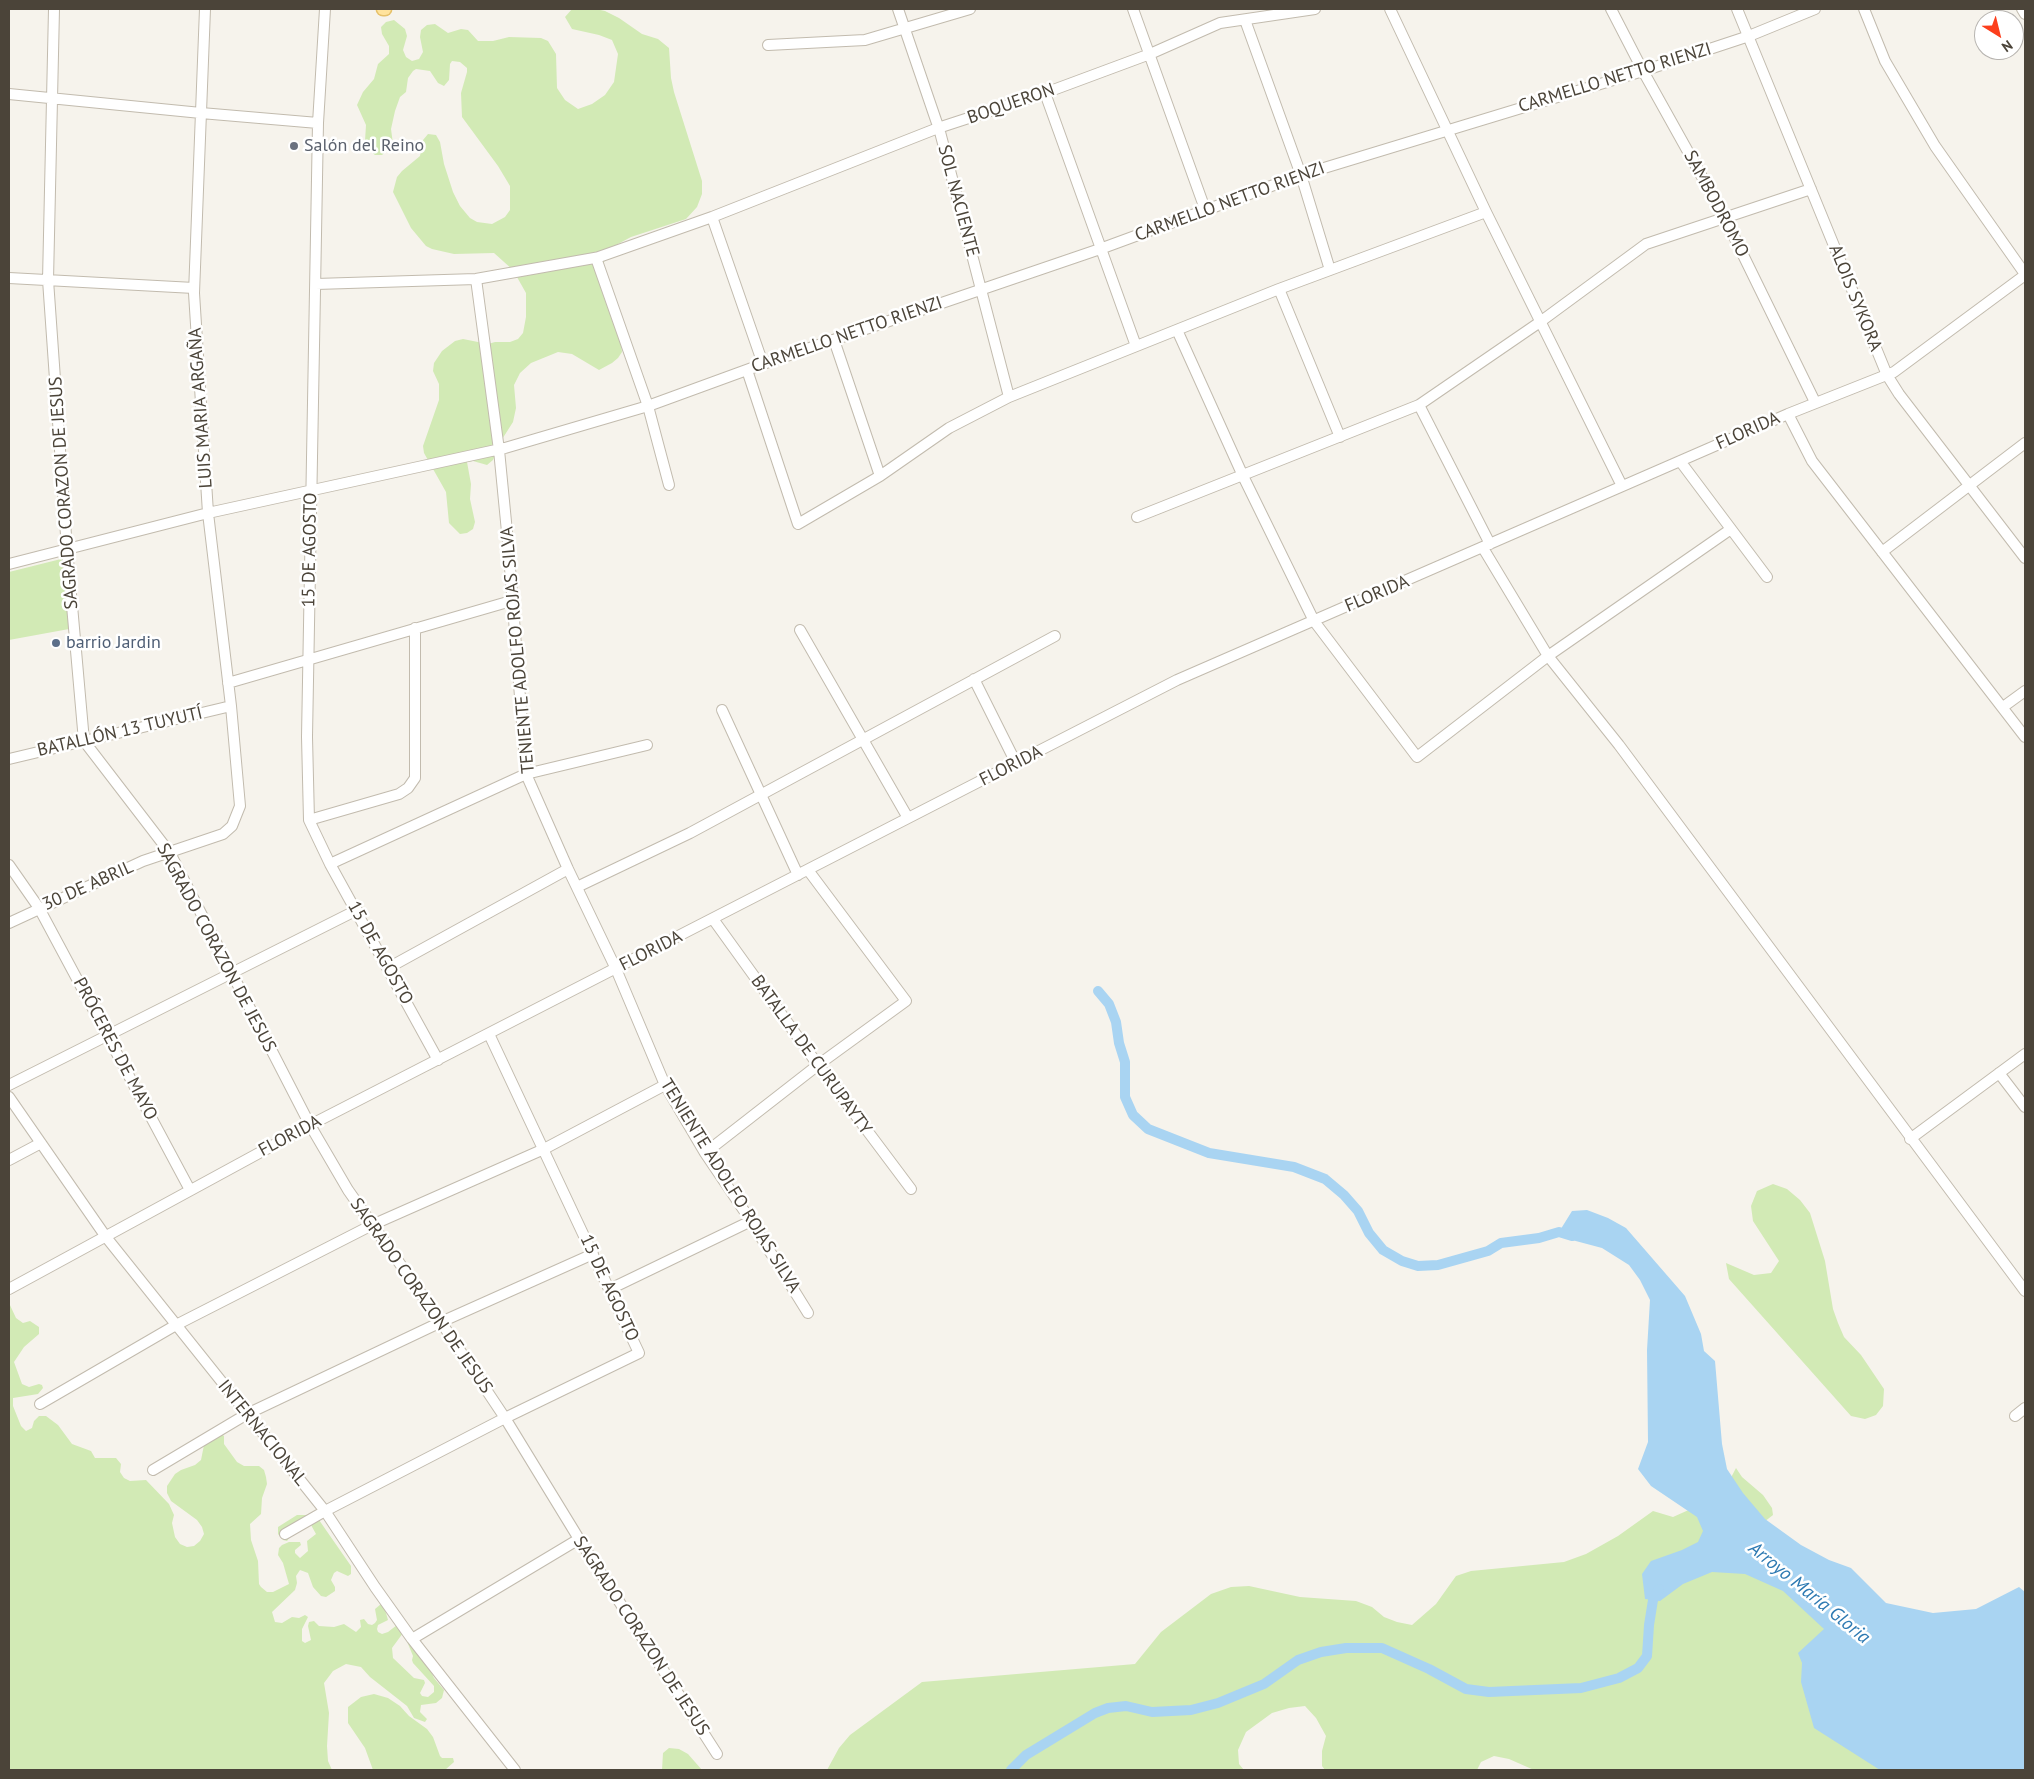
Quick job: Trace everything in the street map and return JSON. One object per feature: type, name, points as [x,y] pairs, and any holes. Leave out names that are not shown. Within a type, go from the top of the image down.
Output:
[{"type":"street","name":"SAGRADO CORAZON DE JESUS","points":[[54,9],[48,280],[67,549],[84,741],[170,853],[310,1125],[348,1190],[441,1322],[505,1418],[579,1539],[717,1754]]},
{"type":"street","name":"LUIS MARIA ARGAÑA","points":[[205,9],[194,288],[208,513],[231,706],[240,806]]},
{"type":"street","name":"15 DE AGOSTO","points":[[325,9],[318,123],[307,737],[309,820],[330,864],[438,1060]]},
{"type":"street","name":"SOL NACIENTE","points":[[898,9],[938,128],[1009,397]]},
{"type":"street","points":[[768,45],[865,40],[970,9]]},
{"type":"street","points":[[1133,9],[1205,208]]},
{"type":"street","name":"BOQUERON","points":[[316,284],[476,279],[600,257],[712,217],[938,128],[1045,93],[1150,54],[1220,23],[1315,9]]},
{"type":"street","points":[[1390,9],[1486,212],[1622,486]]},
{"type":"street","name":"SAMBODROMO","points":[[1611,9],[1643,71],[1725,218],[1815,402]]},
{"type":"street","name":"ALOIS SYKORA","points":[[1737,9],[1887,375],[1899,394],[2025,558]]},
{"type":"street","name":"CARMELLO NETTO RIENZI","points":[[9,564],[208,513],[499,450],[648,406],[763,364],[1100,249],[1205,208],[1300,174],[1643,71],[1748,36],[1815,9]]},
{"type":"street","points":[[1864,9],[1885,61],[1935,146],[2025,274]]},
{"type":"street","points":[[2022,9],[2025,14]]},
{"type":"street","points":[[1245,20],[1300,174],[1330,270]]},
{"type":"street","points":[[1045,93],[1136,346]]},
{"type":"street","points":[[9,94],[318,123]]},
{"type":"street","points":[[1136,517],[1419,405],[1540,322],[1646,244],[1811,190]]},
{"type":"street","points":[[747,370],[798,524],[880,476],[949,428],[1009,397],[1279,289],[1486,212]]},
{"type":"street","points":[[712,217],[763,364]]},
{"type":"street","points":[[600,257],[596,258],[648,406],[669,484]]},
{"type":"street","name":"FLORIDA","points":[[9,1290],[310,1125],[1177,680],[1815,402],[1894,372],[2025,274]]},
{"type":"street","points":[[9,278],[194,288]]},
{"type":"street","name":"TENIENTE ADOLFO ROJAS SILVA","points":[[476,279],[499,450],[526,774],[568,869],[616,969],[665,1086],[705,1153],[808,1313]]},
{"type":"street","points":[[1279,289],[1340,437]]},
{"type":"street","points":[[1177,330],[1243,476],[1314,621],[1417,757],[1548,656],[1731,529]]},
{"type":"street","points":[[834,340],[880,476]]},
{"type":"street","points":[[1419,405],[1487,546],[1548,656],[1619,745],[1725,886],[1910,1139],[2025,1291]]},
{"type":"street","points":[[1788,414],[1812,461],[2025,737]]},
{"type":"street","points":[[1882,552],[2025,443]]},
{"type":"street","points":[[1680,461],[1766,577]]},
{"type":"street","points":[[228,683],[512,601]]},
{"type":"street","points":[[309,820],[399,794],[408,788],[415,778],[415,628]]},
{"type":"street","points":[[800,630],[908,818]]},
{"type":"street","points":[[577,887],[690,833],[1055,636]]},
{"type":"street","points":[[974,679],[1016,763]]},
{"type":"street","points":[[2003,707],[2025,691]]},
{"type":"street","name":"BATALLÓN 13 TUYUTÍ","points":[[9,759],[231,706]]},
{"type":"street","points":[[705,1153],[818,1065],[906,1001],[803,872],[761,794],[722,710]]},
{"type":"street","points":[[330,864],[526,774],[648,745]]},
{"type":"street","name":"30 DE ABRIL","points":[[9,923],[143,861],[223,834],[232,826],[240,806]]},
{"type":"street","name":"PRÓCERES DE MAYO","points":[[9,865],[39,908],[190,1190]]},
{"type":"street","points":[[388,968],[568,869]]},
{"type":"street","points":[[9,1085],[357,910]]},
{"type":"street","name":"BATALLA DE CURUPAYTY","points":[[713,919],[818,1065],[911,1189]]},
{"type":"street","name":"15 DE AGOSTO","points":[[489,1034],[639,1353],[505,1418]]},
{"type":"street","points":[[1910,1139],[2025,1054]]},
{"type":"street","points":[[2000,1073],[2025,1107]]},
{"type":"street","points":[[40,1404],[176,1325],[372,1225],[544,1149],[665,1086]]},
{"type":"street","name":"INTERNACIONAL","points":[[9,1097],[106,1237],[325,1511],[412,1639],[515,1770]]},
{"type":"street","points":[[9,1160],[41,1143]]},
{"type":"street","points":[[610,1289],[750,1221]]},
{"type":"street","points":[[152,1470],[247,1414],[441,1322],[593,1254]]},
{"type":"street","points":[[2015,1416],[2025,1408]]},
{"type":"street","points":[[285,1534],[325,1511],[505,1418]]},
{"type":"street","points":[[412,1639],[579,1539]]},
{"type":"green space","points":[[572,9],[605,11],[642,34],[658,39],[669,48],[674,92],[702,181],[702,194],[697,207],[686,219],[631,237],[618,244],[608,254],[602,266],[606,303],[620,334],[622,352],[618,358],[599,370],[572,354],[558,352],[531,363],[520,373],[514,385],[516,408],[513,422],[499,444],[493,460],[487,465],[473,461],[467,462],[471,484],[470,499],[475,522],[473,529],[467,533],[460,534],[449,523],[446,492],[424,453],[423,446],[439,400],[439,384],[433,371],[434,363],[442,351],[455,341],[463,339],[488,344],[510,342],[518,339],[523,333],[526,317],[526,293],[513,270],[494,253],[454,254],[426,246],[411,228],[393,192],[397,177],[420,156],[423,140],[428,134],[436,135],[440,142],[444,164],[453,192],[460,206],[470,218],[477,222],[492,224],[505,217],[510,210],[510,186],[498,166],[462,117],[461,93],[467,68],[460,62],[452,61],[450,64],[449,80],[444,86],[438,83],[430,71],[416,69],[413,71],[408,78],[406,92],[400,97],[395,111],[391,129],[393,144],[382,155],[375,155],[368,149],[365,141],[366,125],[357,105],[363,92],[374,79],[378,64],[389,54],[389,46],[382,34],[381,27],[386,22],[394,20],[405,29],[407,36],[403,50],[406,57],[412,61],[419,59],[423,52],[420,37],[421,30],[427,25],[435,24],[448,33],[461,29],[468,30],[478,41],[493,41],[509,37],[541,38],[548,41],[556,54],[557,88],[565,100],[578,109],[592,104],[605,95],[614,82],[618,54],[612,40],[572,29],[565,17]]},
{"type":"green space","points":[[65,558],[69,629],[9,640],[9,572]]},
{"type":"green space","points":[[1773,1184],[1787,1189],[1800,1200],[1810,1213],[1825,1261],[1833,1309],[1838,1323],[1844,1337],[1861,1355],[1884,1389],[1883,1406],[1876,1415],[1865,1419],[1851,1416],[1729,1279],[1726,1263],[1754,1275],[1771,1273],[1779,1261],[1753,1221],[1751,1206],[1757,1191]]},
{"type":"green space","points":[[9,1303],[16,1318],[23,1323],[30,1321],[39,1327],[39,1334],[24,1347],[14,1362],[22,1384],[29,1387],[39,1384],[43,1388],[38,1394],[13,1398],[13,1406],[21,1426],[26,1431],[32,1428],[34,1421],[39,1416],[46,1416],[58,1425],[72,1444],[91,1451],[95,1458],[116,1458],[121,1464],[120,1472],[124,1478],[130,1481],[146,1480],[169,1504],[174,1515],[172,1523],[175,1537],[180,1544],[187,1547],[194,1546],[200,1541],[204,1534],[202,1527],[197,1520],[171,1501],[167,1493],[167,1486],[175,1474],[195,1465],[201,1460],[204,1445],[219,1431],[224,1436],[224,1444],[237,1462],[244,1466],[259,1466],[264,1470],[266,1477],[267,1484],[262,1498],[261,1514],[250,1524],[251,1540],[258,1561],[259,1584],[261,1587],[267,1592],[273,1592],[289,1584],[283,1563],[278,1555],[279,1548],[282,1545],[289,1542],[300,1542],[301,1545],[295,1550],[295,1553],[300,1558],[308,1551],[307,1541],[316,1534],[311,1525],[295,1530],[287,1541],[283,1540],[278,1534],[278,1527],[297,1515],[312,1515],[319,1520],[351,1566],[351,1574],[348,1576],[337,1571],[334,1573],[331,1580],[335,1591],[326,1597],[321,1596],[313,1587],[308,1573],[300,1570],[296,1576],[295,1590],[272,1612],[275,1622],[282,1623],[292,1617],[299,1618],[305,1615],[308,1617],[302,1629],[302,1641],[305,1643],[311,1640],[309,1622],[314,1621],[319,1626],[334,1627],[344,1624],[356,1632],[361,1627],[360,1620],[364,1619],[368,1624],[372,1625],[375,1623],[377,1620],[375,1609],[381,1604],[384,1606],[388,1620],[378,1625],[378,1632],[382,1634],[388,1632],[397,1625],[403,1633],[392,1648],[393,1658],[414,1678],[424,1680],[425,1683],[420,1693],[422,1696],[428,1697],[434,1692],[434,1686],[413,1663],[413,1656],[406,1639],[429,1667],[434,1678],[444,1690],[442,1698],[436,1703],[421,1705],[420,1712],[427,1719],[425,1722],[414,1718],[407,1706],[370,1677],[361,1667],[346,1664],[333,1671],[324,1683],[329,1713],[328,1761],[332,1770],[9,1770]]},
{"type":"green space","points":[[1736,1468],[1742,1477],[1763,1495],[1772,1508],[1773,1515],[1759,1526],[1778,1573],[1942,1770],[1534,1770],[1509,1759],[1494,1756],[1481,1762],[1477,1770],[1325,1770],[1322,1766],[1322,1751],[1326,1736],[1316,1718],[1305,1706],[1272,1713],[1246,1732],[1238,1750],[1239,1764],[1244,1770],[827,1770],[839,1748],[850,1735],[922,1682],[1135,1664],[1161,1632],[1211,1594],[1231,1587],[1249,1586],[1300,1597],[1356,1601],[1372,1607],[1384,1617],[1412,1625],[1436,1604],[1456,1576],[1471,1571],[1564,1562],[1586,1554],[1618,1536],[1653,1511],[1673,1517],[1722,1495]]},
{"type":"green space","points":[[374,1694],[388,1698],[400,1706],[409,1716],[427,1729],[433,1737],[440,1756],[442,1758],[453,1758],[454,1762],[445,1770],[373,1770],[365,1748],[348,1723],[348,1707],[361,1697]]},
{"type":"green space","points":[[669,1748],[679,1749],[688,1754],[702,1770],[662,1770],[663,1753]]},
{"type":"water","points":[[1587,1210],[1608,1218],[1626,1228],[1685,1296],[1701,1334],[1704,1351],[1715,1361],[1722,1444],[1727,1469],[1743,1493],[1765,1519],[1801,1545],[1829,1560],[1851,1568],[1886,1603],[1933,1613],[1976,1609],[2019,1587],[2025,1592],[2025,1770],[1880,1770],[1814,1728],[1801,1682],[1802,1663],[1798,1653],[1824,1629],[1783,1591],[1745,1574],[1712,1572],[1683,1584],[1660,1601],[1645,1599],[1642,1574],[1651,1561],[1698,1542],[1703,1531],[1697,1517],[1651,1486],[1638,1469],[1648,1442],[1647,1350],[1650,1300],[1640,1280],[1629,1265],[1602,1248],[1572,1240],[1559,1232],[1572,1211]]},
{"type":"waterway","points":[[1098,991],[1109,1004],[1116,1022],[1119,1043],[1125,1062],[1125,1097],[1133,1115],[1148,1129],[1209,1153],[1294,1167],[1325,1179],[1344,1195],[1358,1211],[1369,1233],[1383,1250],[1402,1261],[1418,1266],[1438,1265],[1488,1251],[1501,1243],[1539,1238],[1559,1232],[1572,1236]]},
{"type":"waterway","name":"Arroyo María Gloria","points":[[1011,1770],[1026,1755],[1095,1713],[1108,1708],[1126,1706],[1152,1712],[1191,1710],[1218,1703],[1264,1684],[1298,1660],[1321,1652],[1346,1648],[1382,1648],[1429,1669],[1466,1689],[1489,1692],[1581,1688],[1619,1678],[1638,1668],[1647,1656],[1653,1600],[1659,1589]]},
{"type":"place","name":"Salón del Reino","points":[[294,146]]},
{"type":"place","name":"barrio Jardin","points":[[56,643]]}]
